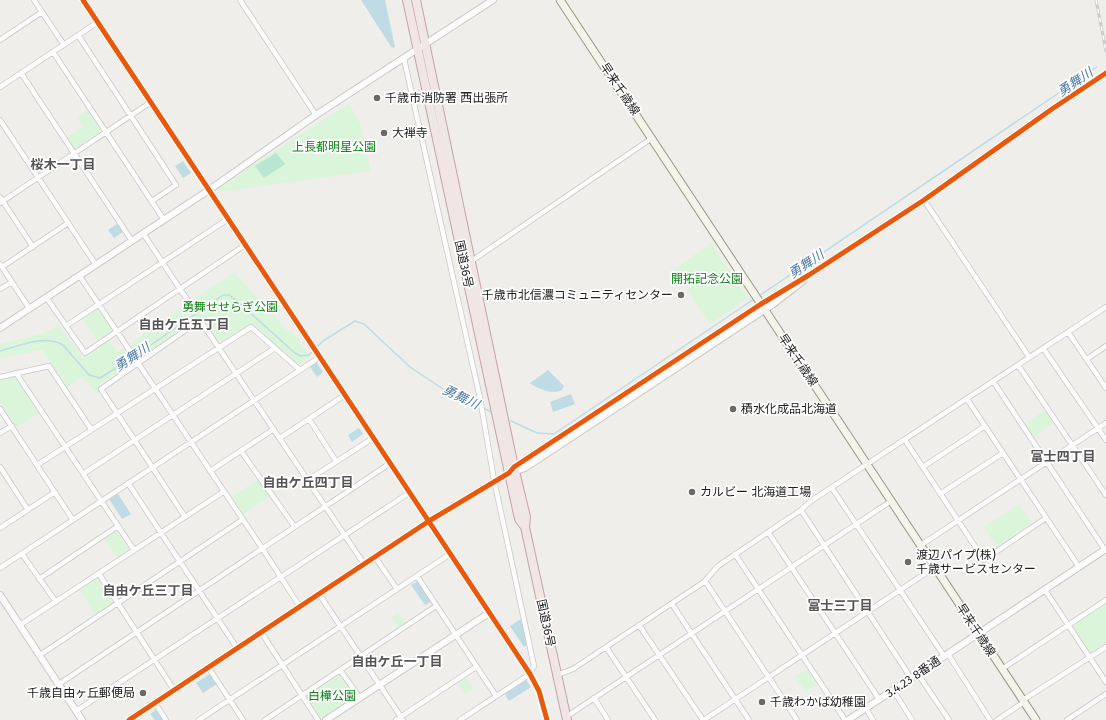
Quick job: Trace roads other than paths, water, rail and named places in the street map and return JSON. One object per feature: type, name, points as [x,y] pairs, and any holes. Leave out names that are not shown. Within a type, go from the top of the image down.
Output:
[{"type":"highway","name":"国道36号","points":[[407,0],[513,470],[519,519],[525,527],[566,718]]},
{"type":"highway","name":"国道36号","points":[[416,0],[467,262]]},
{"type":"main road","name":"早来千歳線","points":[[560,0],[1036,720]]},
{"type":"street","points":[[34,0],[64,45]]},
{"type":"street","points":[[83,0],[312,344],[389,464],[429,521],[530,674],[539,691],[547,720]]},
{"type":"street","points":[[240,0],[316,115]]},
{"type":"street","points":[[0,328],[209,190],[316,115],[493,0]]},
{"type":"street","points":[[0,40],[42,12]]},
{"type":"street","points":[[0,87],[98,22]]},
{"type":"street","points":[[78,35],[132,115],[176,185],[152,201]]},
{"type":"street","points":[[53,52],[164,220]]},
{"type":"street","points":[[404,59],[480,398],[494,480],[534,666],[530,674],[460,720]]},
{"type":"street","points":[[21,73],[132,241]]},
{"type":"street","points":[[129,720],[375,556],[494,480],[513,470],[760,302],[792,291],[809,275],[924,200],[1052,109],[1106,73]]},
{"type":"street","points":[[33,247],[1,200],[38,178],[151,102]]},
{"type":"street","points":[[0,120],[96,265]]},
{"type":"street","points":[[467,262],[652,138]]},
{"type":"street","points":[[924,200],[1029,358]]},
{"type":"street","points":[[66,326],[228,219]]},
{"type":"street","points":[[30,308],[1,266],[68,224]]},
{"type":"street","points":[[143,234],[188,300]]},
{"type":"street","points":[[46,297],[85,353],[246,245]]},
{"type":"street","points":[[79,275],[138,361],[300,607]]},
{"type":"street","points":[[0,290],[12,282]]},
{"type":"street","points":[[557,675],[573,669],[672,604],[705,581],[718,566],[735,554],[1106,307]]},
{"type":"street","points":[[185,517],[101,389],[138,361],[200,320],[364,564]]},
{"type":"street","points":[[37,465],[251,327],[300,370]]},
{"type":"street","points":[[1068,332],[1105,385]]},
{"type":"street","points":[[1087,359],[1106,346]]},
{"type":"street","points":[[83,474],[275,348]]},
{"type":"street","points":[[1043,348],[1106,440]]},
{"type":"street","points":[[0,568],[300,370],[319,355]]},
{"type":"street","points":[[1018,365],[1106,495]]},
{"type":"street","points":[[0,377],[49,366],[92,429]]},
{"type":"street","points":[[16,373],[134,550]]},
{"type":"street","points":[[993,381],[1105,549]]},
{"type":"street","points":[[280,438],[345,395]]},
{"type":"street","points":[[967,399],[1079,567]]},
{"type":"street","points":[[0,409],[73,520]]},
{"type":"street","points":[[309,419],[336,461]]},
{"type":"street","points":[[921,545],[1106,423]]},
{"type":"street","points":[[0,433],[12,426]]},
{"type":"street","points":[[922,467],[985,426]]},
{"type":"street","points":[[210,471],[274,429]]},
{"type":"street","points":[[308,480],[373,438]]},
{"type":"street","points":[[905,440],[984,560],[1046,518]]},
{"type":"street","points":[[241,450],[294,526]]},
{"type":"street","points":[[940,494],[1003,453]]},
{"type":"street","points":[[59,684],[389,464]]},
{"type":"street","points":[[0,467],[28,510]]},
{"type":"street","points":[[128,483],[181,561],[237,648]]},
{"type":"street","points":[[832,488],[900,590],[990,720]]},
{"type":"street","points":[[1,526],[55,492]]},
{"type":"street","points":[[20,625],[223,492]]},
{"type":"street","points":[[76,711],[409,493]]},
{"type":"street","points":[[566,718],[891,501]]},
{"type":"street","points":[[801,510],[823,546],[911,678]]},
{"type":"street","points":[[40,655],[242,520]]},
{"type":"street","points":[[39,579],[118,526]]},
{"type":"street","points":[[768,532],[879,700]]},
{"type":"street","name":"3.4.23 8番通","points":[[848,720],[1105,549]]},
{"type":"street","points":[[22,554],[56,602]]},
{"type":"street","points":[[202,719],[450,554]]},
{"type":"street","points":[[735,554],[845,720]]},
{"type":"street","points":[[375,556],[398,589]]},
{"type":"street","points":[[639,625],[703,720],[935,567]]},
{"type":"street","points":[[99,574],[174,690]]},
{"type":"street","points":[[416,576],[496,696]]},
{"type":"street","points":[[705,581],[797,720]]},
{"type":"street","points":[[1045,590],[1106,682]]},
{"type":"street","points":[[319,594],[402,718]]},
{"type":"street","points":[[0,595],[82,720]]},
{"type":"street","points":[[1002,669],[1106,600]]},
{"type":"street","points":[[672,604],[749,720]]},
{"type":"street","points":[[265,720],[436,606]]},
{"type":"street","points":[[326,720],[489,613]]},
{"type":"street","points":[[261,632],[318,720]]},
{"type":"street","points":[[606,647],[655,720]]},
{"type":"street","points":[[997,720],[1023,701],[1106,647]]},
{"type":"street","points":[[396,720],[402,718],[476,667]]},
{"type":"street","points":[[208,668],[243,720]]},
{"type":"street","points":[[340,670],[360,698]]},
{"type":"street","points":[[918,674],[949,720]]},
{"type":"street","points":[[893,690],[912,720]]},
{"type":"street","points":[[1067,720],[1106,694]]},
{"type":"street","points":[[594,698],[608,720]]},
{"type":"street","points":[[155,703],[166,720]]},
{"type":"street","points":[[866,708],[873,720]]},
{"type":"water","points":[[361,0],[385,0],[395,47],[392,48]]},
{"type":"water","points":[[183,161],[191,173],[183,178],[175,166]]},
{"type":"water","points":[[118,223],[124,231],[114,238],[108,230]]},
{"type":"water","points":[[316,362],[323,372],[317,377],[310,367]]},
{"type":"water","points":[[548,370],[564,386],[562,390],[554,392],[545,391],[530,383]]},
{"type":"water","points":[[571,394],[575,404],[553,412],[550,402]]},
{"type":"water","points":[[359,428],[363,434],[352,442],[348,435]]},
{"type":"water","points":[[118,494],[131,514],[122,519],[109,499]]},
{"type":"water","points":[[418,581],[432,601],[425,605],[411,585]]},
{"type":"water","points":[[521,619],[527,645],[524,647],[510,626]]},
{"type":"water","points":[[208,675],[211,675],[217,684],[203,693],[196,683]]},
{"type":"water","points":[[526,680],[531,687],[509,701],[505,694]]},
{"type":"water","points":[[157,709],[164,720],[155,720],[150,714]]},
{"type":"waterway","name":"勇舞川","points":[[759,296],[1097,67]]},
{"type":"waterway","name":"勇舞川","points":[[135,356],[223,295],[229,295],[237,301],[295,353],[301,356],[309,355],[314,350]]},
{"type":"waterway","name":"勇舞川","points":[[511,421],[537,433],[554,434],[754,299]]},
{"type":"waterway","name":"勇舞川","points":[[316,348],[323,341],[355,321],[364,324],[410,367],[458,399],[480,406]]},
{"type":"waterway","name":"勇舞川","points":[[0,351],[32,342],[56,342],[63,345],[89,375],[100,378],[132,358]]},
{"type":"waterway","name":"勇舞川","points":[[483,408],[492,412]]},
{"type":"railway","points":[[1096,0],[1106,51]]},
{"type":"place","name":"千歳市消防署 西出張所","points":[[377,98]]},
{"type":"place","name":"大禅寺","points":[[384,133]]},
{"type":"place","name":"千歳市北信濃コミュニティセンター","points":[[681,295]]},
{"type":"place","name":"積水化成品北海道","points":[[733,409]]},
{"type":"place","name":"カルビー 北海道工場","points":[[692,492]]},
{"type":"place","name":"渡辺パイプ(株) 千歳サービスセンター","points":[[908,562]]},
{"type":"place","name":"千歳自由ヶ丘郵便局","points":[[143,693]]},
{"type":"place","name":"千歳わかば幼稚園","points":[[762,702]]},
{"type":"district","name":"桜木一丁目","points":[[63,164]]},
{"type":"district","name":"自由ケ丘五丁目","points":[[184,324]]},
{"type":"district","name":"富士四丁目","points":[[1063,456]]},
{"type":"district","name":"自由ケ丘四丁目","points":[[308,482]]},
{"type":"district","name":"自由ケ丘三丁目","points":[[148,590]]},
{"type":"district","name":"富士三丁目","points":[[840,605]]},
{"type":"district","name":"自由ケ丘一丁目","points":[[397,661]]},
{"type":"park label","name":"上長都明星公園","points":[[334,147]]},
{"type":"park label","name":"開拓記念公園","points":[[707,279]]},
{"type":"park label","name":"勇舞せせらぎ公園","points":[[230,307]]},
{"type":"park label","name":"白樺公園","points":[[332,696]]}]
